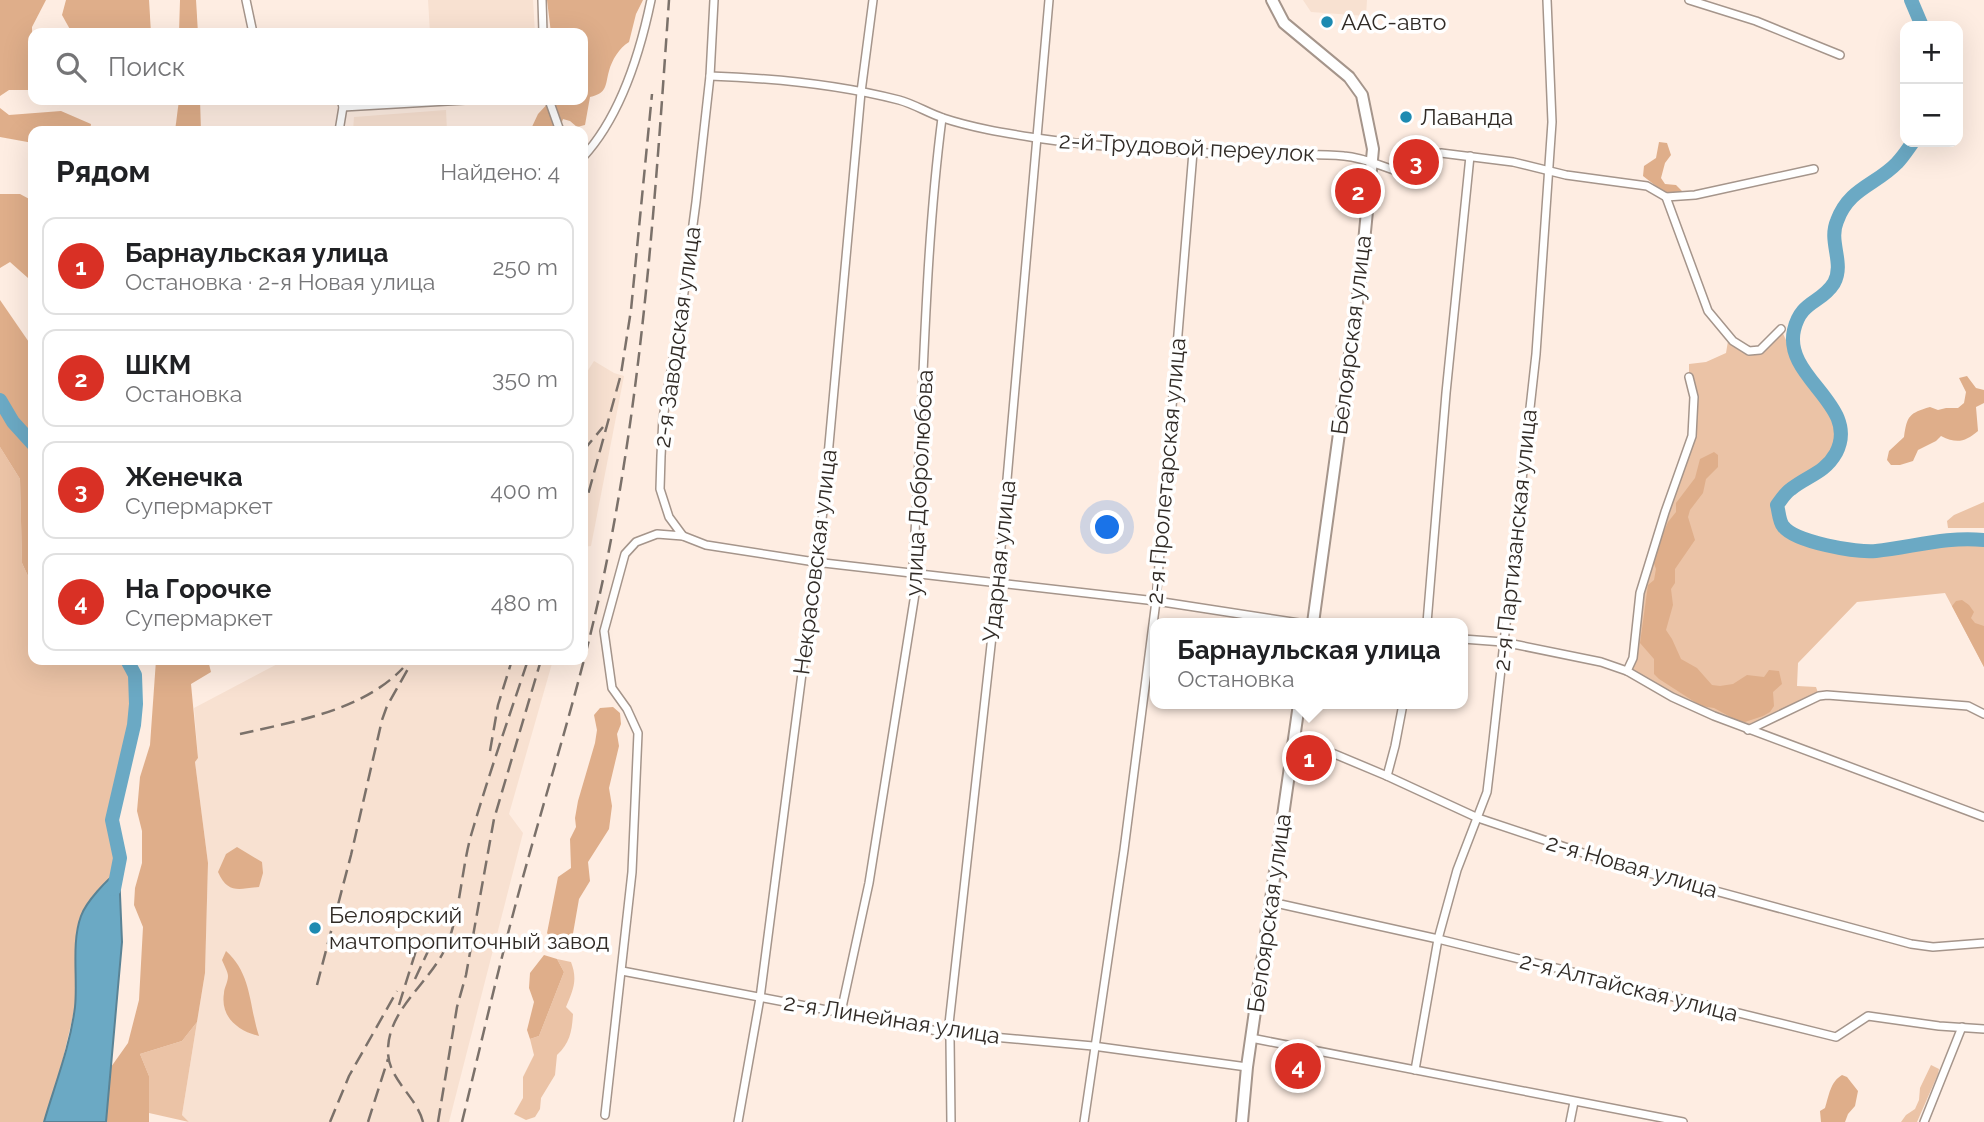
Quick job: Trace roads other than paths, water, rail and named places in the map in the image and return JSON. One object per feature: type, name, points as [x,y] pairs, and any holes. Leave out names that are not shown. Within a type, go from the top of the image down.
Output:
[{"type":"street","points":[[246,0],[252,28]]},
{"type":"street","points":[[542,0],[543,28]]},
{"type":"street","points":[[588,151],[606,124],[635,65],[651,0]]},
{"type":"street","name":"2-я Заводская улица","points":[[683,536],[669,517],[660,489],[663,418],[683,300],[710,76],[714,0]]},
{"type":"street","name":"Некрасовская улица","points":[[738,1122],[760,998],[823,511],[861,92],[873,0]]},
{"type":"street","name":"Ударная улица","points":[[951,1122],[948,1033],[998,582],[1049,0]]},
{"type":"street","name":"Белоярская улица","points":[[1272,0],[1284,23],[1349,76],[1362,95],[1373,161],[1361,273],[1314,618]]},
{"type":"street","name":"2-я Партизанская улица","points":[[1415,1070],[1437,939],[1457,870],[1487,792],[1536,354],[1552,122],[1547,0]]},
{"type":"street","points":[[1689,0],[1756,21],[1840,55]]},
{"type":"street","name":"2-й Трудовой переулок","points":[[710,76],[771,78],[861,92],[902,101],[942,118],[1037,138],[1193,152],[1343,156],[1373,161],[1401,174],[1425,176],[1436,156],[1441,153],[1647,187],[1666,197],[1695,195],[1814,169]]},
{"type":"street","points":[[339,126],[342,105]]},
{"type":"street","points":[[551,105],[558,126]]},
{"type":"street","name":"улица Добролюбова","points":[[841,1012],[869,883],[918,575],[913,562],[922,433],[932,195],[942,118]]},
{"type":"street","name":"2-я Пролетарская улица","points":[[1154,618],[1193,152]]},
{"type":"street","points":[[1427,618],[1446,393],[1470,156]]},
{"type":"street","points":[[1666,197],[1708,312],[1732,341],[1749,351],[1760,350],[1781,329]]},
{"type":"street","points":[[1627,671],[1633,659],[1640,593],[1692,436],[1694,397],[1689,377]]},
{"type":"street","points":[[605,1115],[632,872],[638,733],[627,709],[612,688],[604,631],[625,554],[636,542],[657,534],[683,536],[706,545],[815,562],[1156,601],[1266,618]]},
{"type":"street","points":[[1468,639],[1503,642],[1601,662],[1627,671],[1681,702],[1748,730],[1984,817]]},
{"type":"street","name":"2-я Пролетарская улица","points":[[1084,1122],[1093,1046],[1124,850],[1150,648]]},
{"type":"street","points":[[1748,730],[1819,696],[1827,695],[1968,706],[1984,714]]},
{"type":"street","name":"Белоярская улица","points":[[1241,1122],[1299,709]]},
{"type":"street","points":[[1387,776],[1402,709]]},
{"type":"street","name":"2-я Новая улица","points":[[1294,737],[1478,818],[1615,864],[1911,944],[1943,946],[1984,943]]},
{"type":"street","name":"2-я Алтайская улица","points":[[1271,902],[1437,939],[1836,1037],[1868,1016],[1984,1029]]},
{"type":"street","name":"2-я Линейная улица","points":[[622,971],[948,1033],[1093,1046],[1247,1067]]},
{"type":"street","points":[[1924,1122],[1962,1027]]},
{"type":"street","points":[[1251,1038],[1683,1122]]},
{"type":"street","points":[[1570,1122],[1574,1102]]},
{"type":"water","points":[[119,871],[122,942],[106,1122],[44,1122],[73,1022],[76,938],[81,916],[97,891]]},
{"type":"waterway","points":[[1911,0],[1920,21]]},
{"type":"waterway","points":[[1909,147],[1897,163],[1856,194],[1842,210],[1834,237],[1838,268],[1834,283],[1806,307],[1797,320],[1794,347],[1799,363],[1831,406],[1838,420],[1841,436],[1832,460],[1789,491],[1777,505],[1782,524],[1789,532],[1841,548],[1876,551],[1943,541],[1984,540]]},
{"type":"waterway","points":[[0,400],[13,422],[28,438]]},
{"type":"waterway","points":[[114,889],[120,858],[112,820],[134,725],[136,704],[135,675],[130,665]]},
{"type":"railway","points":[[588,643],[620,490],[639,351],[669,0]]},
{"type":"railway","points":[[588,495],[621,374],[631,310],[652,94]]},
{"type":"railway","points":[[588,445],[603,427]]},
{"type":"railway","points":[[317,985],[382,720],[410,665]]},
{"type":"railway","points":[[490,751],[498,705],[510,665]]},
{"type":"railway","points":[[423,1122],[389,1062],[389,1037],[401,1011],[437,963],[449,938],[472,832],[526,665]]},
{"type":"railway","points":[[438,1122],[457,1007],[466,975],[494,819],[540,665]]},
{"type":"railway","points":[[462,1122],[512,917],[582,665]]},
{"type":"railway","points":[[240,734],[305,719],[348,704],[387,683],[403,668]]},
{"type":"railway","points":[[399,1005],[418,944]]},
{"type":"railway","points":[[415,979],[430,947]]},
{"type":"railway","points":[[330,1122],[349,1076],[397,991]]},
{"type":"railway","points":[[368,1122],[388,1059]]},
{"type":"place","name":"ААС-авто","points":[[1327,22]]},
{"type":"place","name":"Лаванда","points":[[1406,117]]},
{"type":"place","name":"Женечка","points":[[1416,162]]},
{"type":"place","name":"ШКМ","points":[[1358,191]]},
{"type":"place","name":"Барнаульская улица","points":[[1309,758]]},
{"type":"place","name":"Белоярский мачтопропиточный завод","points":[[315,928]]},
{"type":"place","name":"На Горочке","points":[[1298,1066]]}]
